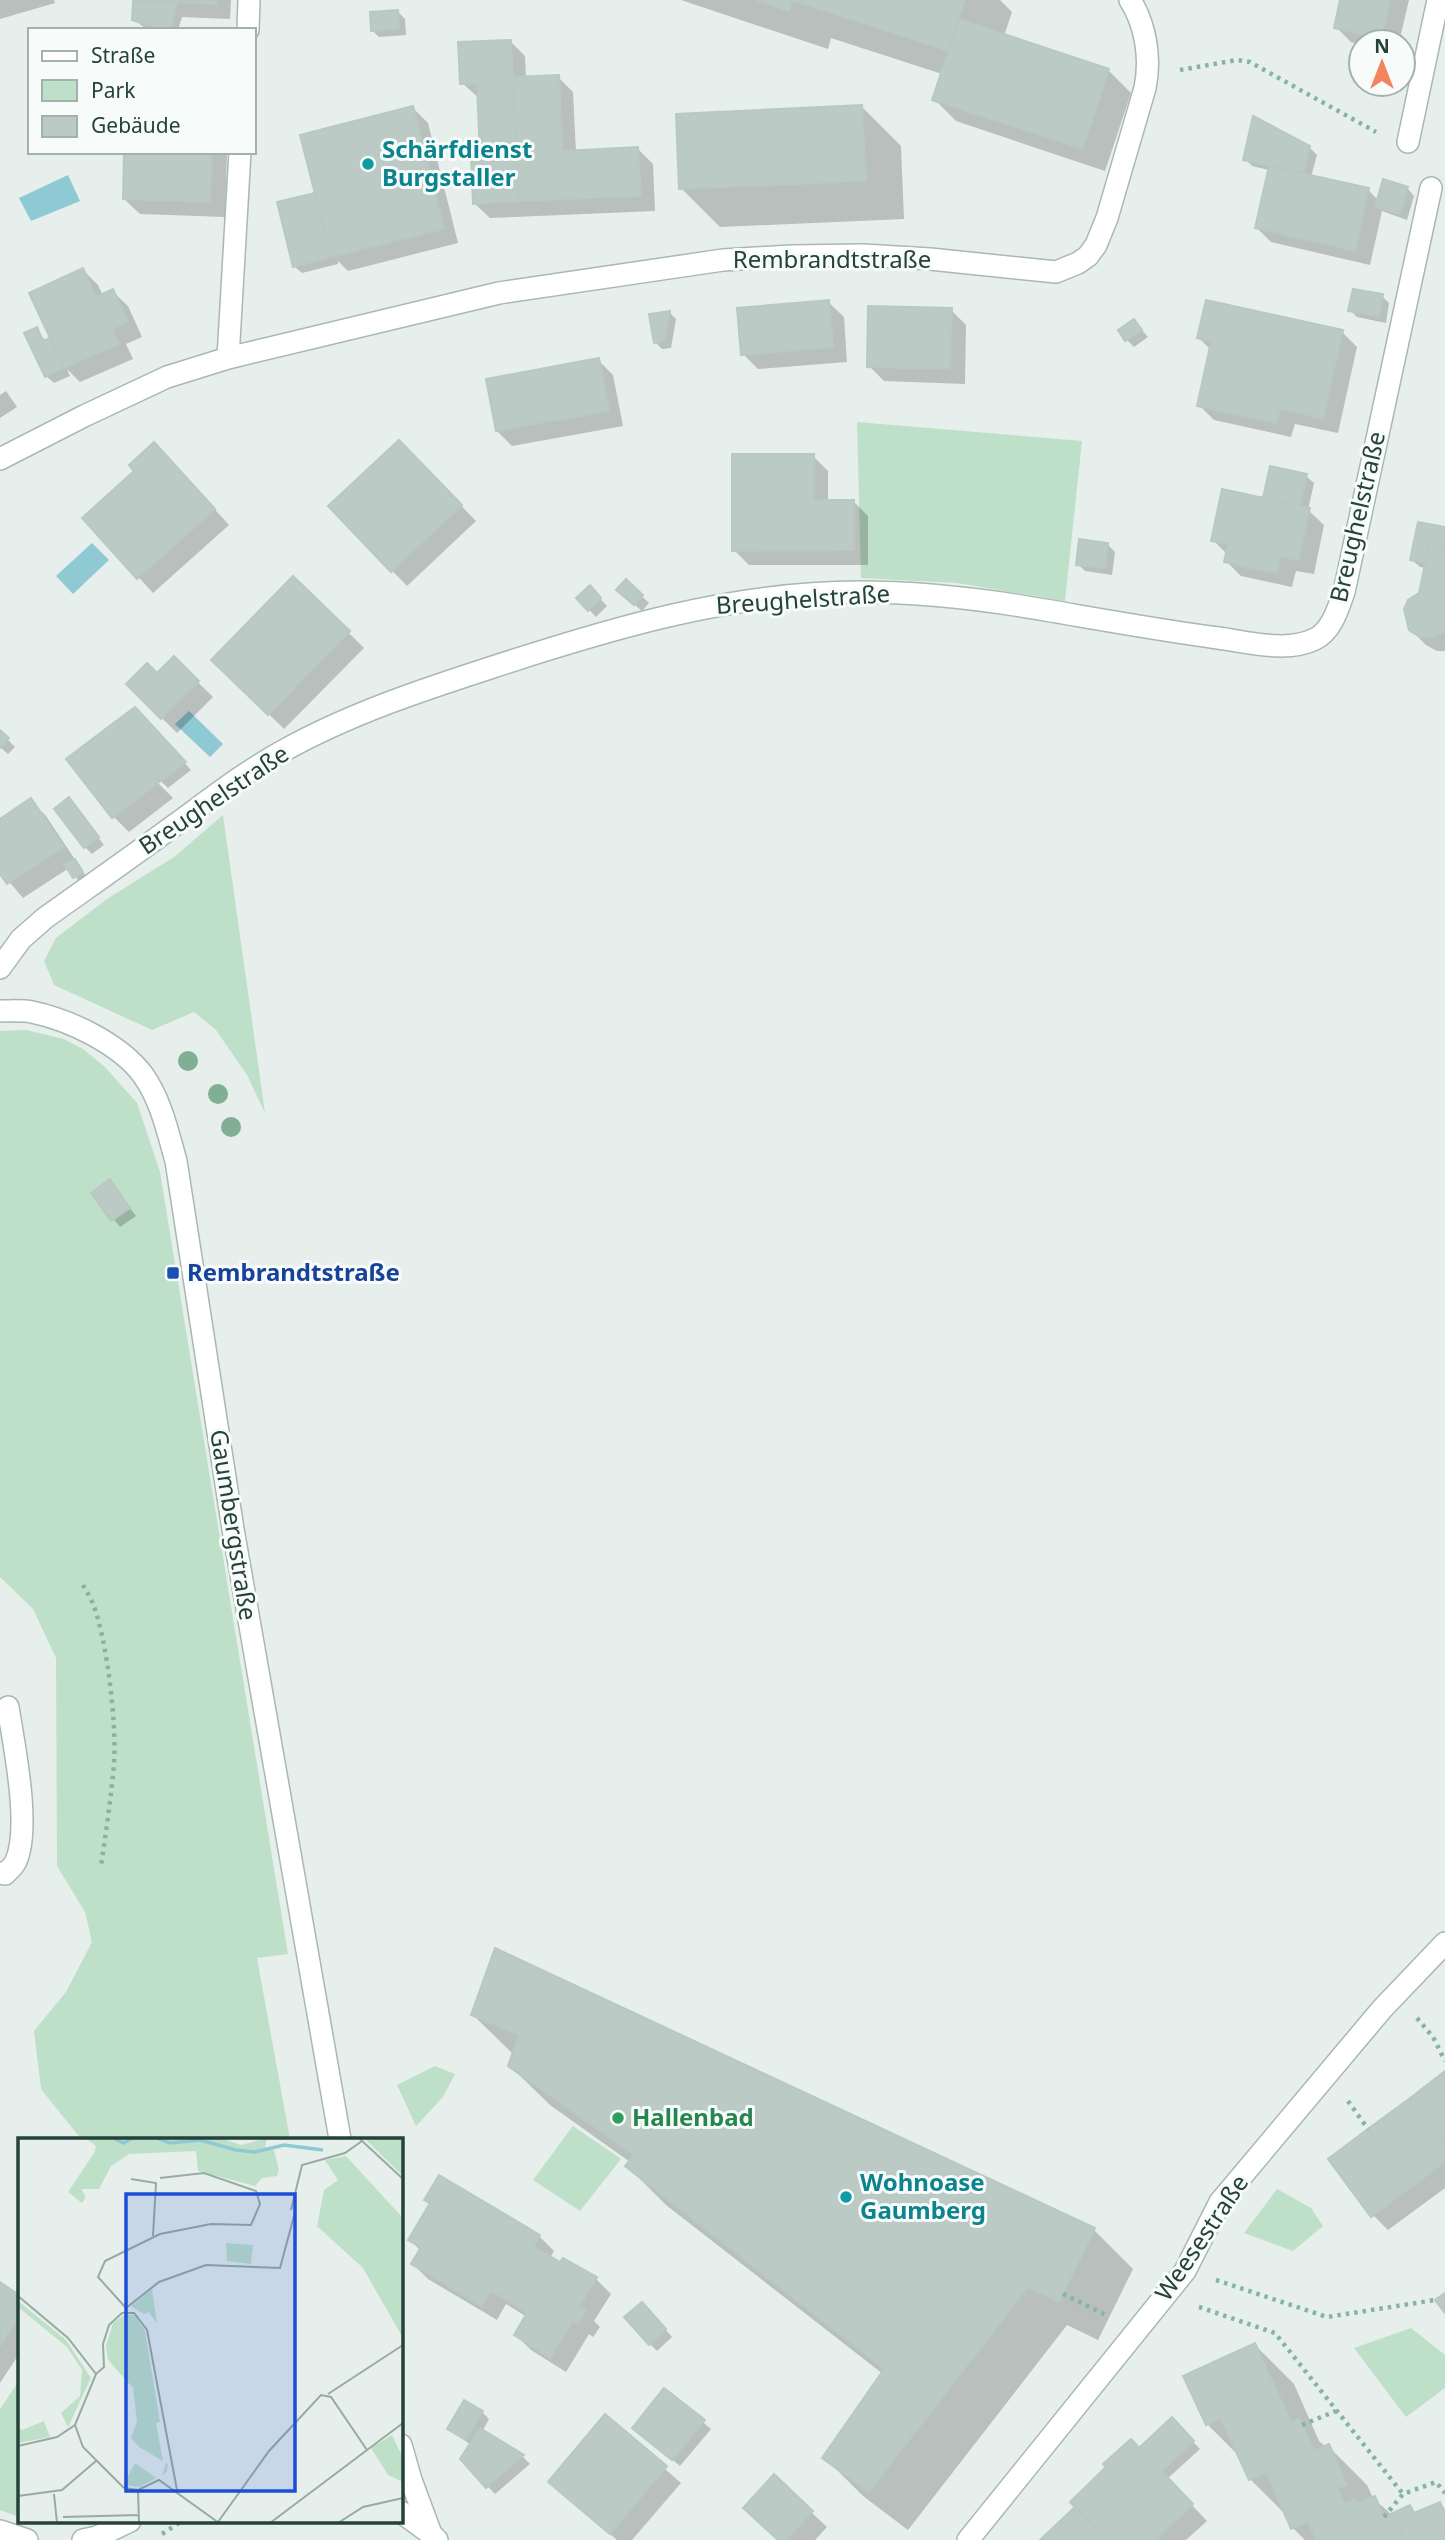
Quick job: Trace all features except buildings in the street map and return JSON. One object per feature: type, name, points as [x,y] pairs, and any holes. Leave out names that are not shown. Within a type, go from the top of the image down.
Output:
[{"type":"street","points":[[248,28],[250,0]]},
{"type":"street","name":"Rembrandtstraße","points":[[0,459],[167,377],[228,358],[499,293],[723,260],[790,256],[863,255],[939,259],[1056,272],[1067,269],[1088,256],[1096,245],[1107,218],[1149,70],[1144,37],[1130,0]]},
{"type":"street","points":[[1408,142],[1438,0]]},
{"type":"street","points":[[228,358],[240,154]]},
{"type":"street","name":"Breughelstraße","points":[[0,968],[22,939],[45,918],[238,779],[284,750],[404,696],[574,640],[682,611],[747,600],[854,592],[910,593],[1013,605],[1153,629],[1265,644],[1296,645],[1319,638],[1333,621],[1344,592],[1431,188]]},
{"type":"street","name":"Gaumbergstraße","points":[[0,1011],[30,1012],[65,1021],[94,1035],[121,1054],[143,1075],[163,1114],[176,1161],[231,1520],[340,2138]]},
{"type":"street","points":[[0,1874],[5,1874],[15,1864],[21,1822],[19,1779],[8,1707]]},
{"type":"street","name":"Weesestraße","points":[[968,2540],[1185,2271],[1220,2202],[1382,2008],[1445,1943]]},
{"type":"street","points":[[402,2448],[411,2480],[434,2537]]},
{"type":"street","points":[[402,2513],[434,2537]]},
{"type":"street","points":[[93,2539],[128,2522]]},
{"type":"street","points":[[0,2531],[27,2540]]},
{"type":"path","points":[[1149,70],[1182,70],[1237,60],[1250,62],[1364,127],[1408,142]]},
{"type":"path","points":[[83,1585],[98,1621],[111,1705],[114,1761],[101,1866]]},
{"type":"path","points":[[1414,2014],[1433,2037],[1445,2061]]},
{"type":"path","points":[[1343,2095],[1368,2129]]},
{"type":"path","points":[[1185,2271],[1327,2317],[1435,2300]]},
{"type":"path","points":[[1063,2294],[1137,2330]]},
{"type":"path","points":[[1164,2296],[1275,2333],[1403,2494]]},
{"type":"path","points":[[1302,2425],[1336,2411]]},
{"type":"path","points":[[1384,2517],[1403,2494],[1436,2483],[1445,2493]]},
{"type":"path","points":[[152,2540],[180,2522]]},
{"type":"green space","points":[[857,422],[1082,441],[1065,601],[957,583],[861,578]]},
{"type":"green space","points":[[223,815],[265,1113],[247,1075],[216,1030],[194,1012],[152,1030],[54,985],[44,961],[56,938],[107,899],[174,857]]},
{"type":"green space","points":[[26,1030],[64,1039],[83,1049],[105,1067],[137,1103],[160,1172],[288,1954],[257,1958],[290,2138],[80,2138],[41,2089],[34,2031],[66,1992],[92,1942],[85,1912],[57,1866],[56,1658],[33,1609],[0,1577],[0,1031]]},
{"type":"green space","points":[[435,2066],[455,2074],[443,2097],[416,2126],[397,2085]]},
{"type":"green space","points":[[573,2126],[621,2159],[580,2211],[533,2180]]},
{"type":"green space","points":[[1277,2189],[1311,2208],[1323,2226],[1293,2251],[1244,2233]]},
{"type":"green space","points":[[1411,2328],[1445,2355],[1445,2388],[1406,2417],[1354,2348]]},
{"type":"green space","points":[[18,2382],[18,2517],[0,2510],[0,2409]]},
{"type":"water","points":[[68,175],[80,201],[31,221],[19,198]]},
{"type":"water","points":[[92,543],[109,560],[73,594],[56,576]]},
{"type":"water","points":[[189,711],[223,744],[210,757],[175,724]]},
{"type":"place","name":"Schärfdienst Burgstaller","points":[[368,164]]},
{"type":"place","name":"Rembrandtstraße","points":[[173,1273]]},
{"type":"place","name":"Hallenbad","points":[[618,2118]]},
{"type":"place","name":"Wohnoase Gaumberg","points":[[846,2197]]}]
